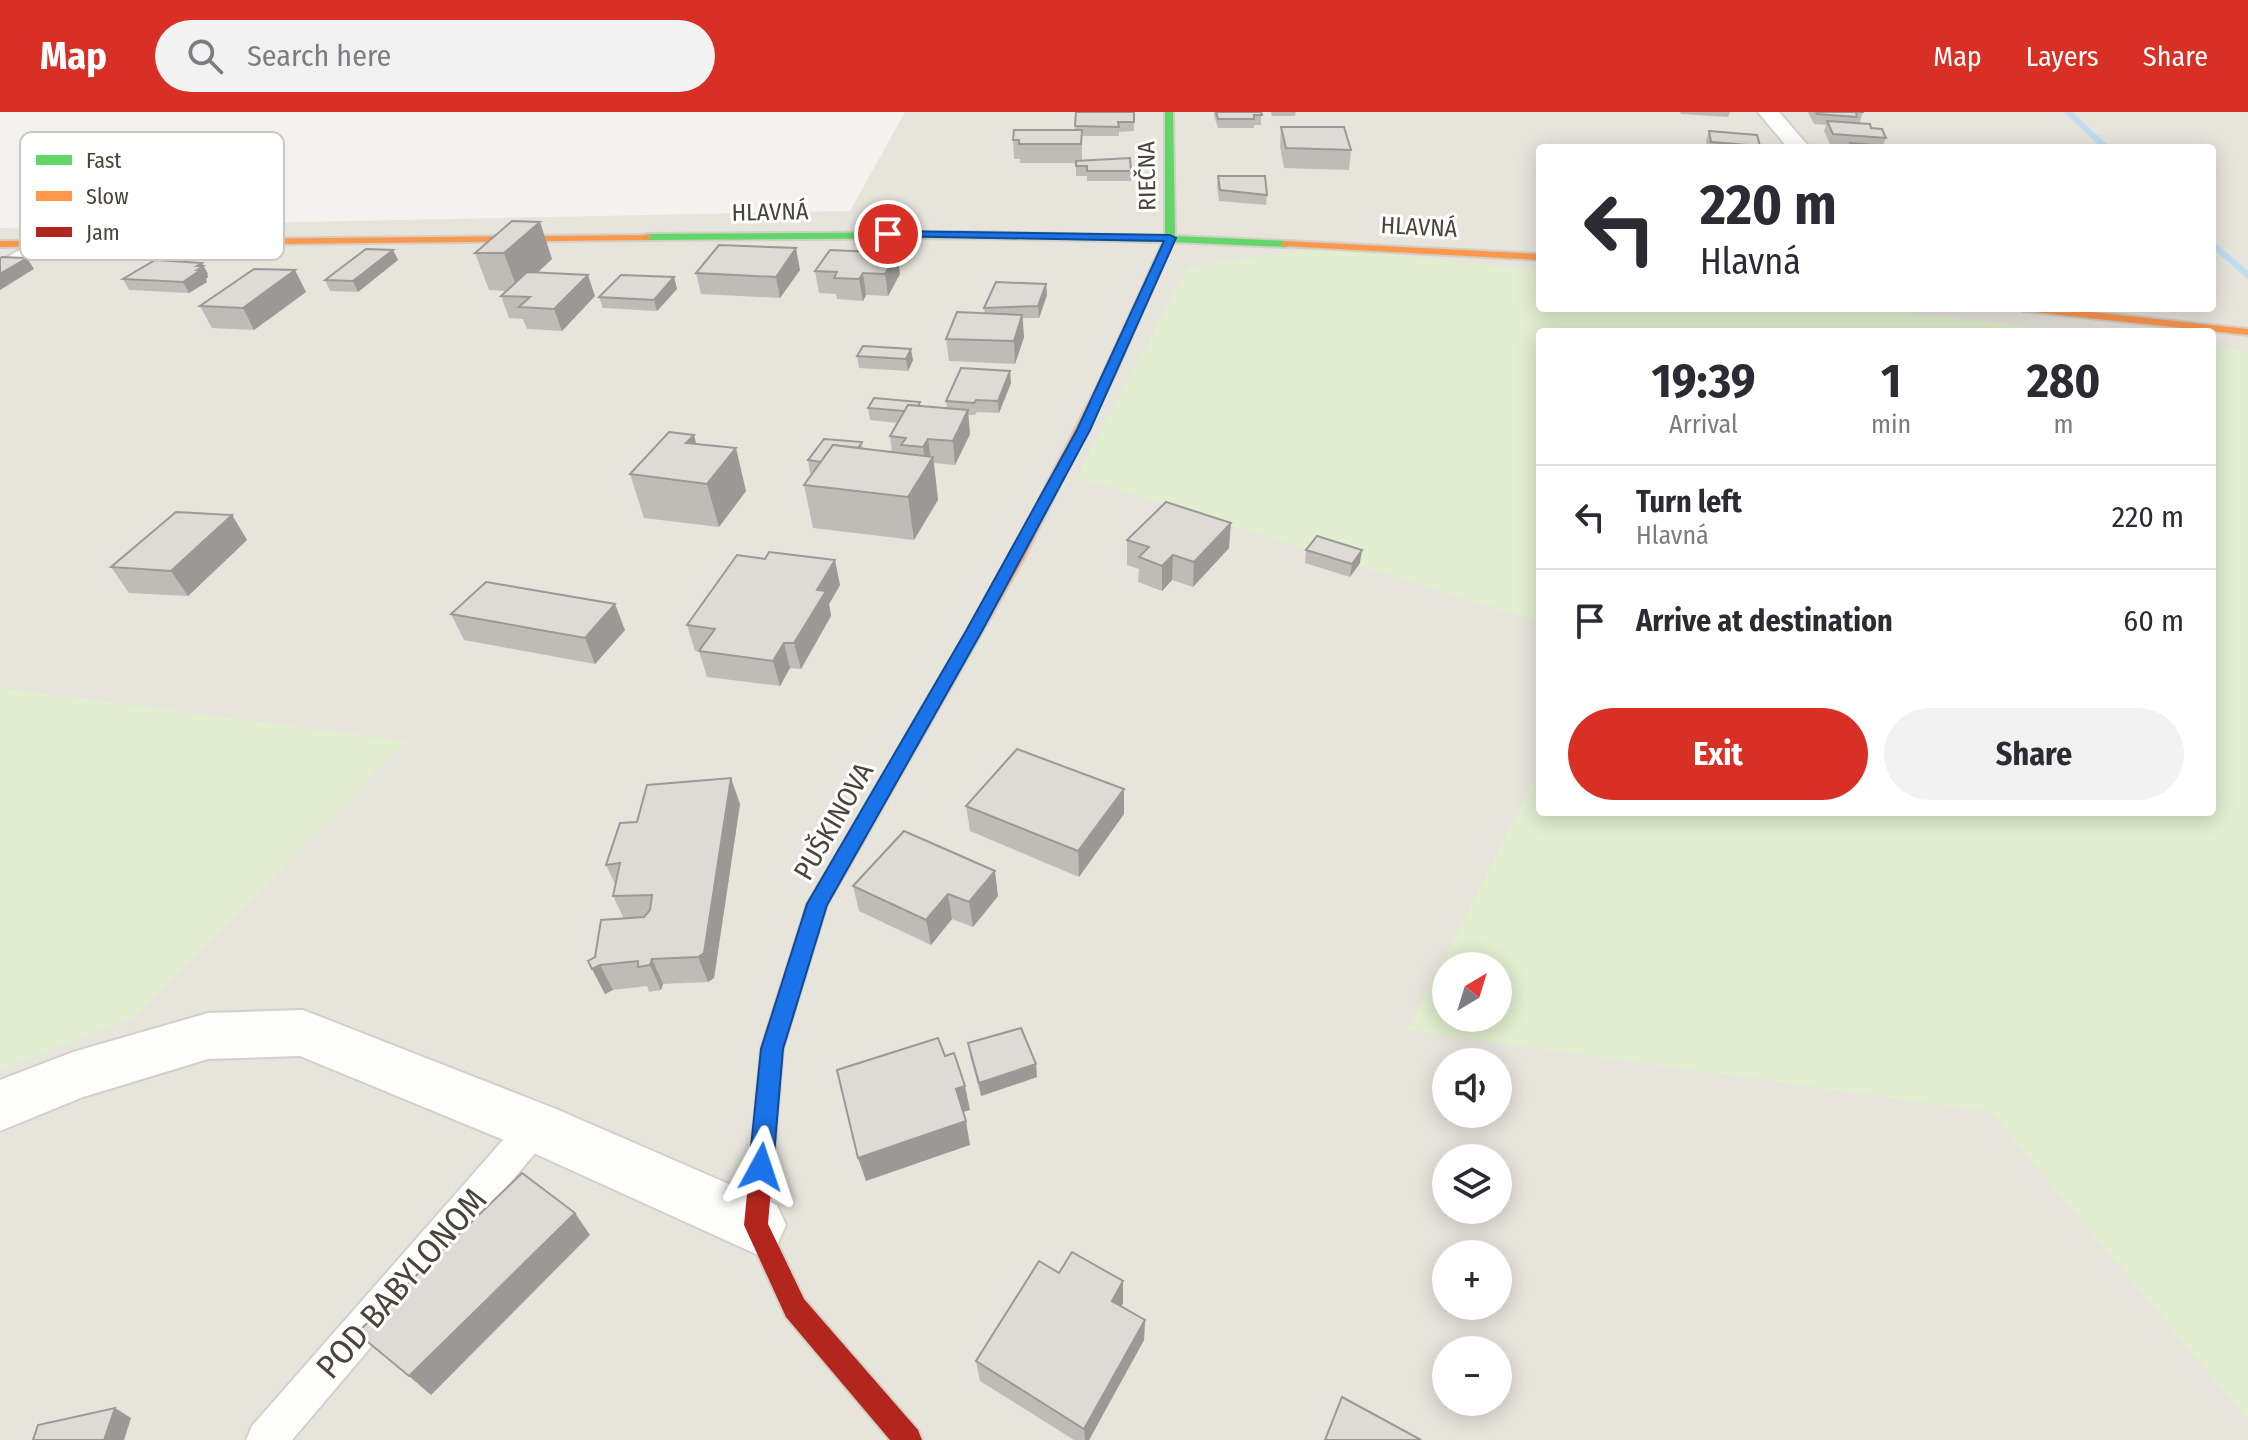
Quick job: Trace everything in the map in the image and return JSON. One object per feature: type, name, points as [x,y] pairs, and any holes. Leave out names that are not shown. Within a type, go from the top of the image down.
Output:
[{"type":"main road","name":"RIEČNA","points":[[1169,112],[1170,238]]},
{"type":"main road","name":"HLAVNÁ","points":[[284,241],[888,234],[1170,238],[1536,257]]},
{"type":"main road","name":"PUŠKINOVA","points":[[756,1225],[772,1049],[817,904],[974,631],[1084,430],[1170,238]]},
{"type":"main road","points":[[2060,312],[2210,328]]},
{"type":"main road","points":[[2216,329],[2248,332]]},
{"type":"main road","points":[[756,1225],[795,1308],[908,1440]]},
{"type":"street","points":[[1768,112],[1796,144]]},
{"type":"street","points":[[0,1106],[73,1076],[208,1036],[303,1033],[536,1127],[756,1225]]},
{"type":"lane","points":[[0,267],[20,256]]},
{"type":"lane","name":"POD BABYLONOM","points":[[266,1440],[536,1127]]},
{"type":"shaded area","points":[[905,112],[2248,112],[2248,1440],[0,1440],[0,228],[20,228],[20,260],[284,260],[284,222],[850,211]]},
{"type":"green space","points":[[1332,247],[1536,271],[1536,312],[1901,312],[2042,328],[1536,328],[1536,621],[1077,477],[1188,267]]},
{"type":"green space","points":[[2216,348],[2248,352],[2248,1420],[1991,1112],[1407,1030],[1432,981],[1432,1032],[1512,1032],[1512,952],[1447,952],[1536,777],[1536,816],[2216,816]]},
{"type":"green space","points":[[0,688],[406,741],[136,1016],[0,1070]]},
{"type":"building","points":[[1076,112],[1134,112],[1134,122],[1118,122],[1119,127],[1075,126]]},
{"type":"building","points":[[1216,112],[1261,112],[1262,115],[1254,115],[1254,119],[1218,119]]},
{"type":"building","points":[[1856,112],[1857,117],[1817,114]]},
{"type":"building","points":[[1827,121],[1870,124],[1871,128],[1882,129],[1886,138],[1833,134]]},
{"type":"building","points":[[1281,127],[1344,127],[1351,150],[1286,148]]},
{"type":"building","points":[[1014,130],[1082,130],[1081,144],[1019,144],[1019,140],[1013,140]]},
{"type":"building","points":[[1709,131],[1757,135],[1759,144],[1736,144],[1711,142]]},
{"type":"building","points":[[1130,158],[1131,171],[1087,171],[1087,166],[1076,166],[1076,161]]},
{"type":"building","points":[[1218,176],[1265,176],[1267,195],[1220,190]]},
{"type":"building","points":[[512,221],[540,222],[504,253],[475,253]]},
{"type":"building","points":[[719,245],[796,248],[776,277],[696,273]]},
{"type":"building","points":[[366,249],[393,250],[353,281],[325,280]]},
{"type":"building","points":[[830,250],[897,253],[885,274],[863,273],[859,279],[834,278],[837,272],[815,271]]},
{"type":"building","points":[[0,258],[20,258],[24,260],[0,274]]},
{"type":"building","points":[[155,260],[202,263],[197,266],[203,266],[183,282],[123,279]]},
{"type":"building","points":[[254,269],[295,270],[243,308],[200,306]]},
{"type":"building","points":[[527,272],[588,275],[554,309],[519,307],[530,297],[501,296]]},
{"type":"building","points":[[621,275],[674,277],[654,300],[599,297]]},
{"type":"building","points":[[996,282],[1046,284],[1038,306],[984,308]]},
{"type":"building","points":[[957,312],[1022,315],[1014,341],[946,339]]},
{"type":"building","points":[[863,346],[911,349],[906,359],[857,356]]},
{"type":"building","points":[[961,368],[1010,371],[998,401],[946,401]]},
{"type":"building","points":[[874,398],[920,402],[918,406],[908,405],[905,411],[868,408]]},
{"type":"building","points":[[908,405],[968,410],[953,441],[928,439],[923,447],[901,445],[906,438],[890,436]]},
{"type":"building","points":[[669,432],[694,435],[686,443],[736,448],[707,484],[630,474]]},
{"type":"building","points":[[824,439],[862,442],[858,448],[833,445],[821,462],[808,460]]},
{"type":"building","points":[[833,445],[933,457],[908,497],[804,485]]},
{"type":"building","points":[[1166,502],[1231,523],[1194,562],[1173,555],[1162,566],[1139,557],[1149,547],[1127,540]]},
{"type":"building","points":[[176,512],[232,515],[171,571],[111,567]]},
{"type":"building","points":[[1317,536],[1362,550],[1352,564],[1306,550]]},
{"type":"building","points":[[769,552],[835,560],[817,590],[826,591],[794,643],[784,643],[773,661],[699,651],[715,629],[687,625],[737,555],[765,559]]},
{"type":"building","points":[[486,582],[615,604],[585,638],[451,614]]},
{"type":"building","points":[[1017,749],[1124,789],[1078,851],[966,806]]},
{"type":"building","points":[[731,778],[704,953],[698,957],[652,959],[650,965],[638,967],[638,961],[600,965],[592,969],[588,961],[595,957],[601,920],[644,917],[650,910],[652,895],[613,896],[620,863],[606,865],[620,823],[637,822],[647,785]]},
{"type":"building","points":[[904,831],[995,871],[969,902],[948,894],[926,920],[853,886]]},
{"type":"building","points":[[1021,1028],[1036,1064],[979,1083],[968,1043]]},
{"type":"building","points":[[938,1038],[945,1056],[954,1053],[965,1086],[956,1089],[966,1121],[858,1158],[837,1070]]},
{"type":"building","points":[[522,1173],[575,1213],[409,1376],[357,1333]]},
{"type":"building","points":[[1072,1252],[1123,1281],[1112,1301],[1145,1320],[1084,1429],[976,1361],[1039,1261],[1059,1273]]},
{"type":"building","points":[[1342,1397],[1421,1440],[1325,1440]]},
{"type":"building","points":[[115,1408],[104,1440],[33,1440],[38,1425]]},
{"type":"waterway","points":[[2068,112],[2103,144]]},
{"type":"waterway","points":[[2216,247],[2248,276]]},
{"type":"traffic: fast","points":[[1110,372],[1170,238],[1169,112]]},
{"type":"traffic: fast","points":[[646,237],[966,235],[1286,244]]},
{"type":"traffic: slow","points":[[284,241],[646,237]]},
{"type":"traffic: slow","points":[[0,244],[20,244]]},
{"type":"traffic: slow","points":[[1286,244],[1536,257]]},
{"type":"traffic: slow","points":[[2060,312],[2210,328]]},
{"type":"traffic: slow","points":[[2216,329],[2248,332]]},
{"type":"traffic: slow","points":[[840,865],[1016,560],[1110,372]]},
{"type":"traffic: jam","points":[[840,865],[817,904],[772,1049],[756,1225],[795,1308],[908,1440]]},
{"type":"route","points":[[761,1167],[772,1049],[817,904],[974,631],[1084,430],[1170,238],[888,234]]}]
